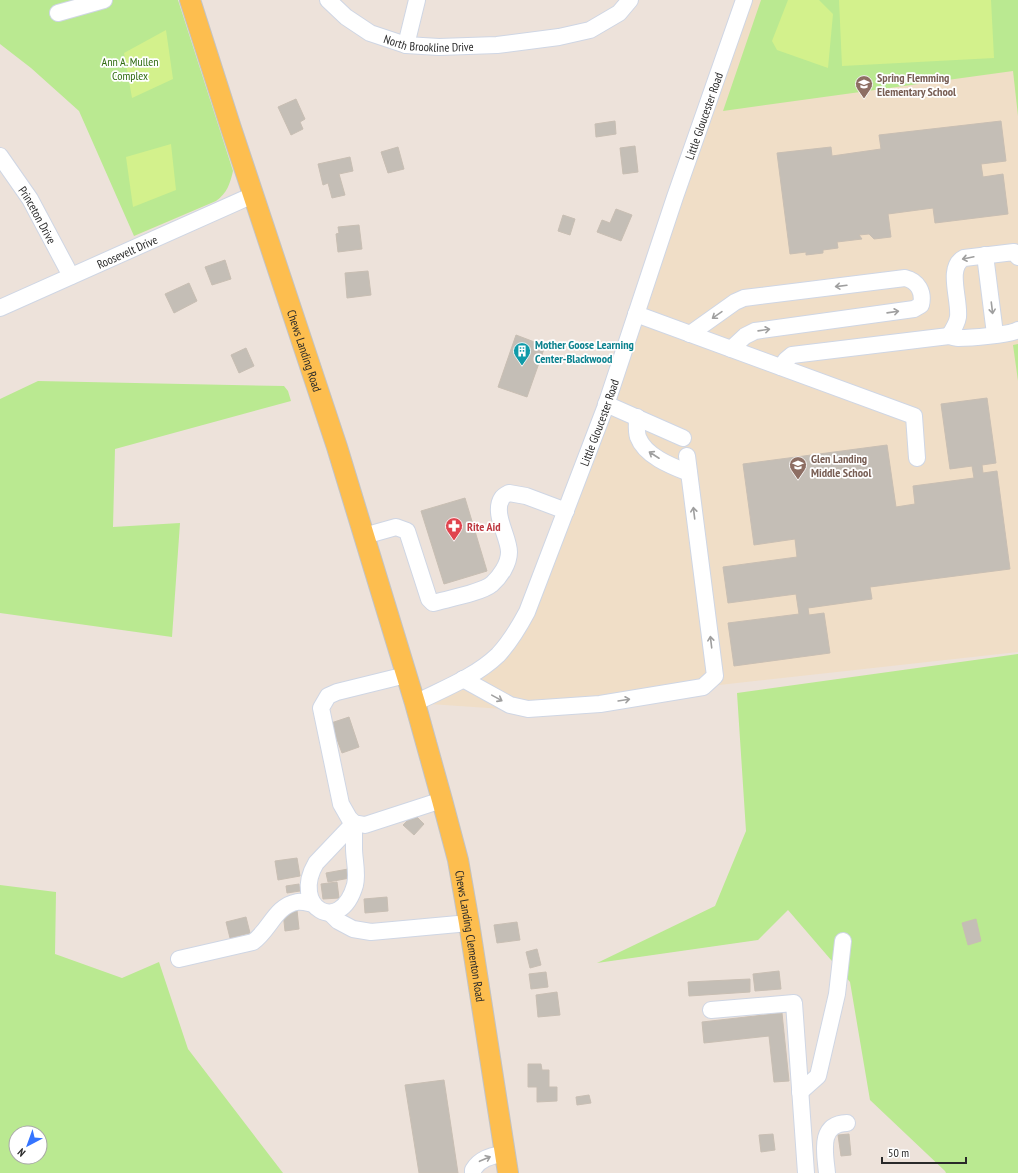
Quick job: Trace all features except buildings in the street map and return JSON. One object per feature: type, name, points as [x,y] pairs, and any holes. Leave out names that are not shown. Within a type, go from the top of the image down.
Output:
[{"type":"main road","name":"Chews Landing Road","points":[[190,0],[337,447],[415,703]]},
{"type":"main road","name":"Chews Landing Clementon Road","points":[[415,703],[458,860],[508,1173]]},
{"type":"street","points":[[58,14],[104,0]]},
{"type":"street","name":"North Brookline Drive","points":[[328,0],[346,17],[370,33],[406,44],[438,47],[497,46],[590,30],[619,13],[630,0]]},
{"type":"street","points":[[406,44],[417,0]]},
{"type":"street","name":"Little Gloucester Road","points":[[415,703],[475,673],[498,655],[518,631],[527,612],[606,404],[744,0]]},
{"type":"street","name":"Princeton Drive","points":[[0,156],[30,199],[71,276]]},
{"type":"street","name":"Roosevelt Drive","points":[[0,308],[253,195]]},
{"type":"street","points":[[949,336],[956,324],[958,316],[955,271],[956,266],[961,260],[964,258],[1014,252],[1018,257]]},
{"type":"street","points":[[985,256],[995,334]]},
{"type":"street","points":[[690,334],[735,302],[744,298],[905,278],[911,280],[919,287],[922,300],[921,305],[914,309],[755,331],[745,336],[731,349]]},
{"type":"street","points":[[636,314],[914,416],[917,458]]},
{"type":"street","points":[[781,367],[792,355],[949,336],[956,339],[1013,332],[1018,330]]},
{"type":"street","points":[[606,404],[683,438]]},
{"type":"street","points":[[637,417],[638,436],[647,450],[669,464],[689,473]]},
{"type":"street","points":[[463,679],[510,705],[528,709],[600,704],[703,687],[715,676],[687,456]]},
{"type":"street","points":[[364,536],[396,527],[407,531],[429,599],[433,603],[481,590],[491,585],[500,574],[507,562],[509,552],[498,510],[502,498],[509,493],[526,496],[566,511]]},
{"type":"street","points":[[406,675],[337,692],[328,696],[321,708],[341,804],[349,818],[354,823],[365,825],[442,800]]},
{"type":"street","points":[[354,823],[355,886],[349,898],[337,911],[330,913],[322,911],[314,904],[309,893],[308,881],[311,870],[316,862],[354,823]]},
{"type":"street","points":[[179,959],[253,942],[259,938],[276,914],[287,905],[299,902],[314,904]]},
{"type":"street","points":[[330,913],[338,921],[353,929],[371,932],[469,923]]},
{"type":"street","points":[[800,1092],[818,1076],[837,994],[843,941]]},
{"type":"street","points":[[711,1010],[794,1003],[806,1173]]},
{"type":"street","points":[[827,1173],[824,1147],[827,1134],[832,1128],[839,1124],[847,1123]]},
{"type":"street","points":[[473,1173],[472,1170],[477,1163],[490,1157],[505,1154]]},
{"type":"shaded area","points":[[744,0],[1018,0],[1018,652],[503,709],[415,703],[475,673],[518,631]]},
{"type":"green space","name":"Ann A. Mullen Complex","points":[[0,0],[178,0],[233,171],[229,184],[223,195],[216,201],[134,236],[79,111],[31,68],[0,44]]},
{"type":"green space","points":[[761,0],[1018,0],[1018,116],[1013,71],[723,111]]},
{"type":"green space","points":[[788,0],[819,0],[833,14],[828,68],[777,50],[772,41]]},
{"type":"green space","points":[[839,0],[991,0],[994,58],[842,66]]},
{"type":"green space","points":[[166,30],[173,79],[132,98],[124,53]]},
{"type":"green space","points":[[171,144],[176,190],[133,207],[126,157]]},
{"type":"green space","points":[[1018,344],[1018,381],[1013,345]]},
{"type":"green space","points":[[38,381],[284,386],[288,391],[291,401],[115,449],[113,527],[180,523],[172,637],[0,613],[0,399]]},
{"type":"green space","points":[[1018,654],[1018,1173],[946,1173],[870,1100],[850,982],[788,910],[758,940],[597,963],[715,906],[746,831],[737,693]]},
{"type":"green space","points":[[0,885],[56,892],[55,954],[122,978],[159,962],[188,1049],[283,1173],[0,1173]]},
{"type":"place","name":"Spring Flemming Elementary School","points":[[864,99]]},
{"type":"place","name":"Mother Goose Learning Center-Blackwood","points":[[522,366]]},
{"type":"place","name":"Glen Landing Middle School","points":[[798,480]]},
{"type":"place","name":"Rite Aid","points":[[454,541]]}]
